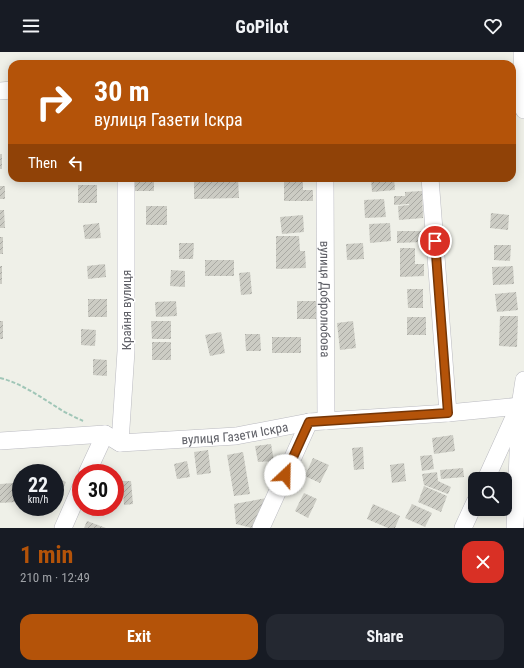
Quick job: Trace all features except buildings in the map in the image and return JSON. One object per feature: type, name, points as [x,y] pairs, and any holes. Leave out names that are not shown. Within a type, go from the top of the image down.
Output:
[{"type":"street","points":[[522,52],[518,72],[524,110]]},
{"type":"street","name":"Крайня вулиця","points":[[120,443],[126,351],[126,182]]},
{"type":"street","name":"вулиця Добролюбова","points":[[325,182],[326,421]]},
{"type":"street","points":[[430,182],[448,413]]},
{"type":"street","points":[[515,528],[520,406],[524,380]]},
{"type":"street","points":[[489,472],[520,406]]},
{"type":"street","name":"вулиця Газети Іскра","points":[[120,443],[236,436],[309,422],[448,413],[520,406]]},
{"type":"street","points":[[261,528],[309,422]]},
{"type":"street","points":[[91,464],[105,434]]},
{"type":"street","points":[[0,441],[105,434],[120,443]]},
{"type":"street","points":[[63,528],[72,508]]},
{"type":"street","points":[[463,528],[469,516]]},
{"type":"path","points":[[0,378],[8,380],[42,396],[65,412],[105,434]]},
{"type":"route","points":[[285,475],[309,422],[448,413],[435,241]]}]
